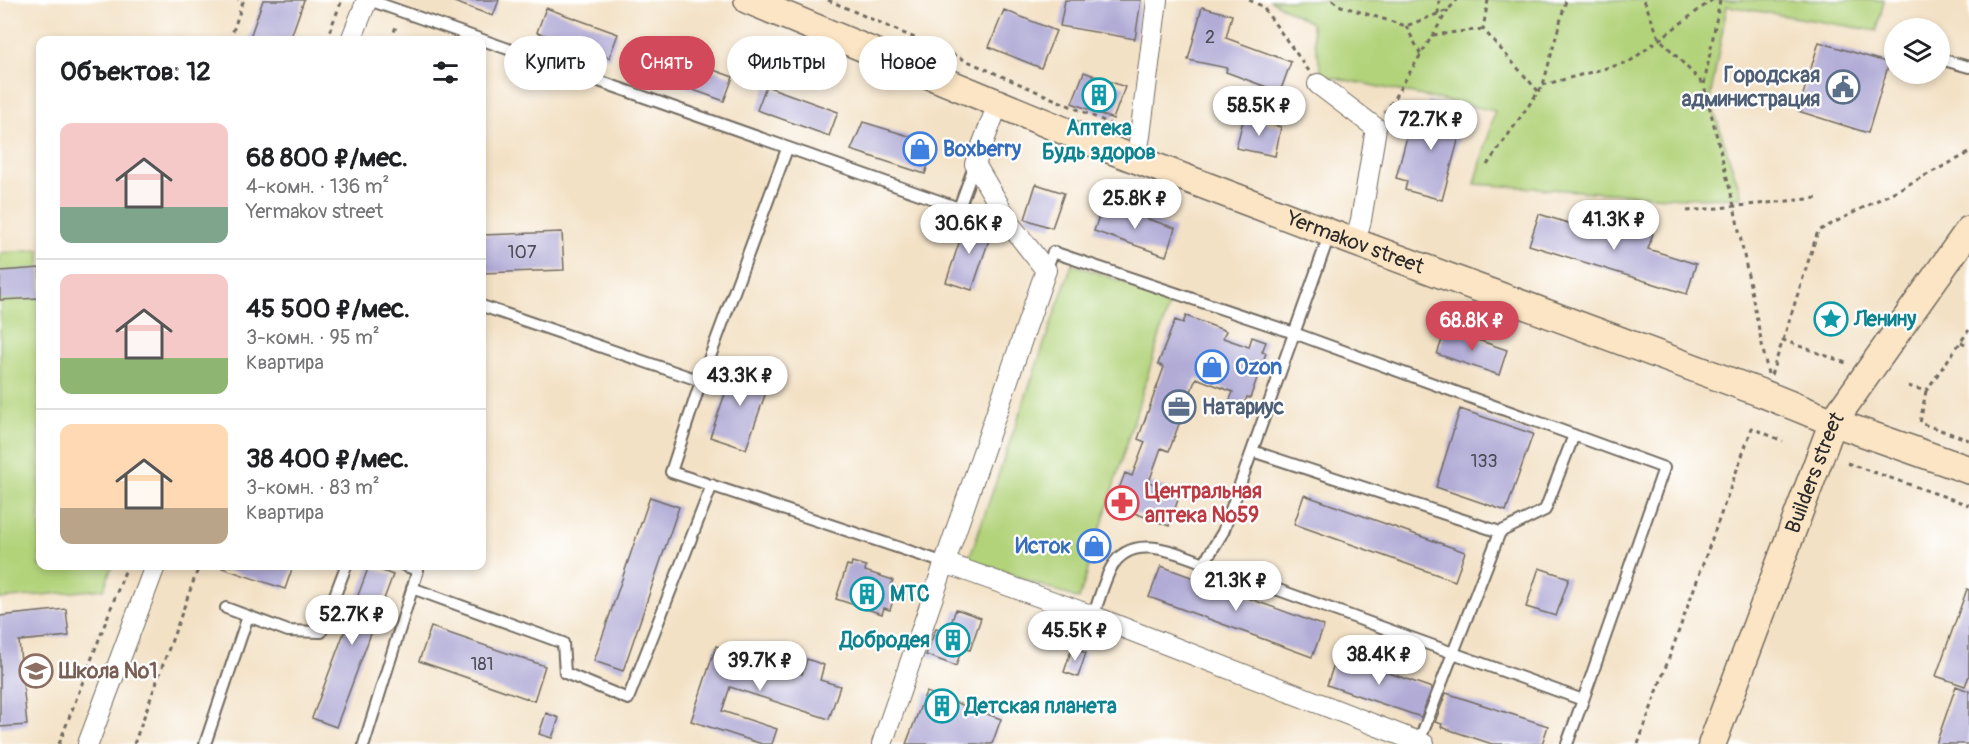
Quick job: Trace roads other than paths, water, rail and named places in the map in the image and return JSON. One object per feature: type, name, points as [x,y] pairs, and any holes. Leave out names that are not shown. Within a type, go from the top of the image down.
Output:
[{"type":"street","points":[[353,36],[368,0]]},
{"type":"street","name":"Yermakov street","points":[[748,0],[1106,148],[1764,394],[1833,422],[1969,470]]},
{"type":"street","points":[[1136,158],[1157,0]]},
{"type":"street","points":[[1318,84],[1376,128],[1361,220],[1342,238]]},
{"type":"street","points":[[882,744],[1047,270],[1012,226],[975,164],[998,104]]},
{"type":"street","name":"Builders street","points":[[1712,744],[1833,422],[1969,230]]},
{"type":"street","points":[[945,562],[1093,616],[1422,743]]},
{"type":"street","points":[[88,744],[153,570]]},
{"type":"lane","points":[[368,0],[469,36]]},
{"type":"lane","points":[[486,42],[959,208],[975,164]]},
{"type":"lane","points":[[1950,62],[1969,67]]},
{"type":"lane","points":[[788,149],[701,381],[671,472],[945,562]]},
{"type":"lane","points":[[1204,564],[1223,532],[1294,333],[1342,238]]},
{"type":"lane","points":[[1047,270],[1053,252],[1294,333],[1664,468],[1567,744]]},
{"type":"lane","points":[[486,307],[701,381]]},
{"type":"lane","points":[[1422,743],[1453,653],[1500,532],[1545,510],[1574,435]]},
{"type":"lane","points":[[1252,451],[1500,532]]},
{"type":"lane","points":[[412,588],[563,643],[565,673],[628,699],[712,485]]},
{"type":"lane","points":[[1093,616],[1112,567],[1128,551],[1149,547],[1160,548],[1171,550],[1204,564],[1583,700]]},
{"type":"lane","points":[[226,608],[288,631],[321,632],[344,570]]},
{"type":"lane","points":[[364,744],[417,570]]},
{"type":"lane","points":[[205,744],[248,616]]},
{"type":"place","name":"Городская администрация","points":[[1843,87]]},
{"type":"place","name":"Аптека Будь здоров","points":[[1099,95]]},
{"type":"place","name":"Boxberry","points":[[920,149]]},
{"type":"place","name":"Ленину","points":[[1831,319]]},
{"type":"place","name":"Ozon","points":[[1212,367]]},
{"type":"place","name":"Натариус","points":[[1179,407]]},
{"type":"place","name":"Центральная аптека №59","points":[[1122,503]]},
{"type":"place","name":"Исток","points":[[1094,546]]},
{"type":"place","name":"МТС","points":[[867,594]]},
{"type":"place","name":"Добродея","points":[[953,640]]},
{"type":"place","name":"Школа №1","points":[[36,671]]},
{"type":"place","name":"Детская планета","points":[[942,706]]}]
